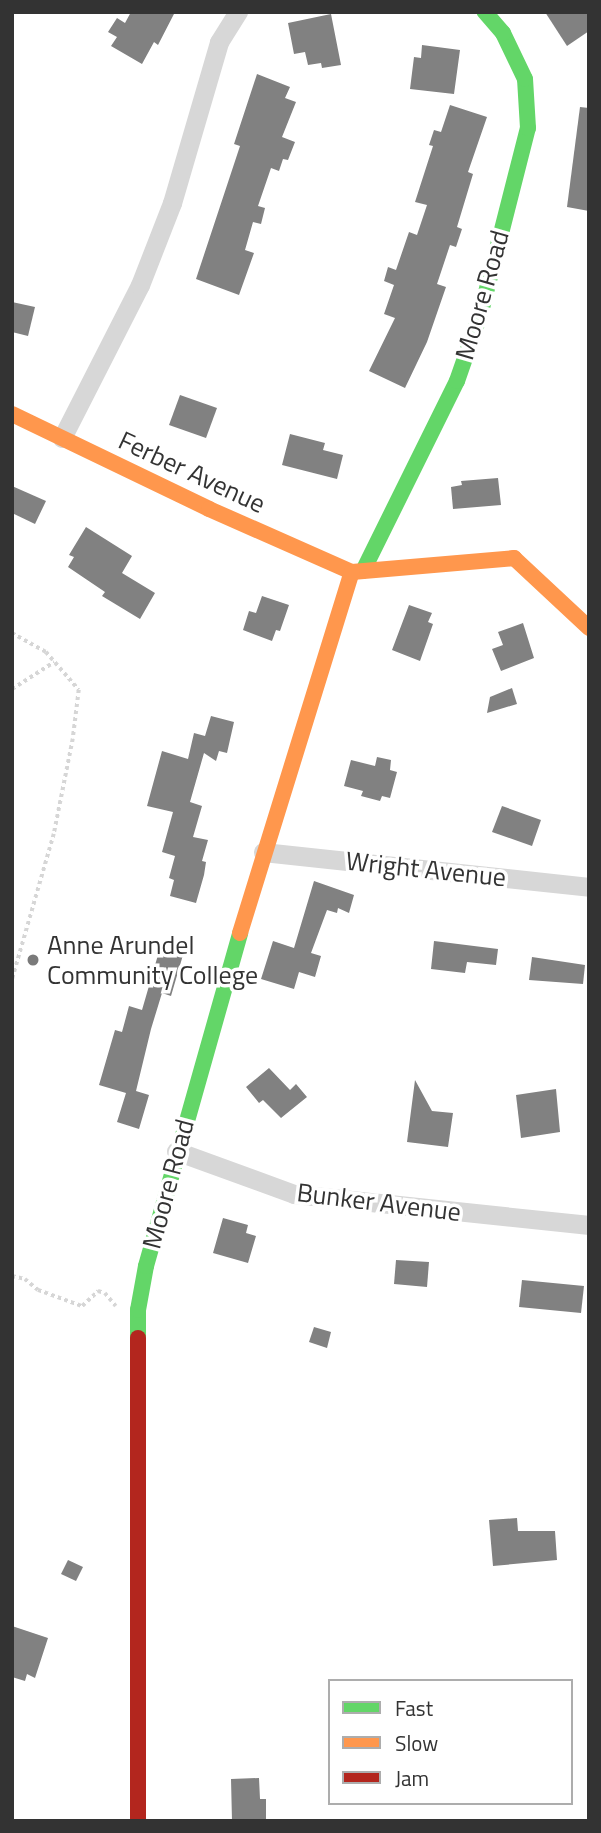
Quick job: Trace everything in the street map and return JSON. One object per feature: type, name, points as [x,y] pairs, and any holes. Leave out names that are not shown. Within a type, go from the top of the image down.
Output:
[{"type":"street","points":[[62,438],[140,285],[172,203],[219,42],[238,12]]},
{"type":"street","name":"Moore Road","points":[[138,1821],[138,1310],[146,1266],[176,1151],[263,852],[358,572],[457,381],[481,312],[528,128],[525,79],[503,33],[485,12]]},
{"type":"street","name":"Ferber Avenue","points":[[12,414],[209,509],[358,572]]},
{"type":"street","points":[[358,572],[514,558],[589,628]]},
{"type":"street","name":"Wright Avenue","points":[[263,852],[589,887]]},
{"type":"street","name":"Bunker Avenue","points":[[176,1151],[294,1194],[589,1226]]},
{"type":"path","points":[[12,633],[46,652],[79,690],[73,739],[54,834],[12,980]]},
{"type":"path","points":[[12,689],[54,662]]},
{"type":"path","points":[[12,1276],[24,1279],[38,1290],[82,1306],[98,1291],[105,1293],[113,1304],[138,1310]]},
{"type":"building","points":[[131,12],[175,12],[158,45],[154,42],[142,64],[111,46],[117,37],[108,32],[117,18],[125,23]]},
{"type":"building","points":[[545,12],[589,12],[589,31],[567,46]]},
{"type":"building","points":[[331,14],[341,65],[322,68],[321,63],[308,65],[305,52],[294,54],[288,23]]},
{"type":"building","points":[[422,45],[460,50],[454,94],[410,89],[414,57],[421,58]]},
{"type":"building","points":[[257,74],[290,87],[285,98],[296,102],[282,137],[295,142],[288,160],[283,159],[279,171],[271,168],[258,206],[265,208],[261,224],[253,222],[245,250],[254,253],[239,295],[196,279],[240,146],[234,144]]},
{"type":"building","points":[[450,105],[487,117],[468,172],[473,174],[457,227],[462,229],[456,247],[450,245],[437,284],[446,287],[427,342],[405,388],[369,371],[395,318],[384,314],[394,285],[384,281],[388,267],[396,270],[409,232],[417,235],[427,205],[415,202],[433,146],[429,145],[434,130],[441,132]]},
{"type":"building","points":[[580,107],[589,108],[589,211],[567,207]]},
{"type":"building","points":[[12,302],[35,307],[28,336],[12,332]]},
{"type":"building","points":[[180,395],[217,408],[206,438],[169,425]]},
{"type":"building","points":[[290,434],[325,443],[323,450],[343,455],[337,479],[282,465]]},
{"type":"building","points":[[498,478],[501,505],[453,509],[451,487],[462,485],[461,481]]},
{"type":"building","points":[[12,486],[46,501],[35,524],[12,513]]},
{"type":"building","points":[[86,527],[132,556],[122,573],[155,593],[140,619],[102,596],[105,592],[68,567],[74,557],[69,555]]},
{"type":"building","points":[[262,596],[289,605],[280,631],[276,630],[272,641],[243,630],[249,611],[256,613]]},
{"type":"building","points":[[409,605],[432,613],[428,622],[433,624],[420,661],[392,650]]},
{"type":"building","points":[[523,623],[534,658],[501,671],[492,649],[503,645],[498,632]]},
{"type":"building","points":[[512,688],[517,704],[487,713],[490,697]]},
{"type":"building","points":[[211,716],[234,722],[227,753],[219,751],[216,761],[204,753],[190,802],[202,806],[193,837],[208,840],[202,861],[206,862],[204,875],[196,903],[170,896],[174,880],[169,878],[175,856],[162,852],[173,812],[147,806],[162,751],[188,759],[194,733],[205,736]]},
{"type":"building","points":[[377,757],[391,760],[390,770],[397,772],[390,798],[382,796],[380,801],[361,796],[363,791],[344,786],[351,760],[375,766]]},
{"type":"building","points":[[502,806],[541,820],[532,846],[492,832]]},
{"type":"building","points":[[314,881],[354,895],[349,913],[338,908],[337,913],[327,910],[311,953],[321,956],[315,977],[299,972],[294,989],[261,979],[273,941],[294,948]]},
{"type":"building","points":[[434,941],[498,949],[496,965],[467,962],[465,973],[431,969]]},
{"type":"building","points":[[160,948],[183,955],[171,996],[162,993],[151,1029],[136,1091],[149,1095],[139,1129],[117,1122],[126,1093],[99,1085],[115,1030],[122,1032],[129,1006],[142,1010]]},
{"type":"building","points":[[532,957],[585,965],[583,984],[529,980]]},
{"type":"building","points":[[269,1068],[290,1090],[296,1084],[307,1097],[281,1118],[263,1100],[259,1103],[246,1087]]},
{"type":"building","points":[[415,1080],[432,1111],[453,1113],[448,1147],[407,1142]]},
{"type":"building","points":[[556,1089],[560,1132],[521,1138],[516,1095]]},
{"type":"building","points":[[223,1218],[248,1225],[246,1233],[256,1236],[248,1263],[213,1253]]},
{"type":"building","points":[[396,1260],[429,1262],[427,1287],[394,1284]]},
{"type":"building","points":[[522,1280],[584,1286],[581,1313],[519,1307]]},
{"type":"building","points":[[314,1327],[331,1332],[327,1348],[309,1342]]},
{"type":"building","points":[[517,1518],[518,1531],[555,1531],[557,1560],[493,1566],[489,1520]]},
{"type":"building","points":[[68,1560],[83,1567],[76,1581],[61,1574]]},
{"type":"building","points":[[12,1626],[48,1638],[35,1678],[27,1674],[25,1681],[12,1677]]},
{"type":"building","points":[[259,1778],[260,1799],[266,1799],[266,1821],[232,1821],[231,1779]]},
{"type":"traffic: fast","points":[[363,571],[457,381],[481,312],[528,128],[525,79],[503,33],[485,12]]},
{"type":"traffic: fast","points":[[138,1338],[138,1310],[146,1266],[240,933]]},
{"type":"traffic: slow","points":[[12,414],[209,509],[352,572],[514,558],[589,628]]},
{"type":"traffic: slow","points":[[240,933],[352,572]]},
{"type":"traffic: jam","points":[[138,1338],[138,1821]]},
{"type":"place","name":"Anne Arundel Community College","points":[[33,960]]}]
